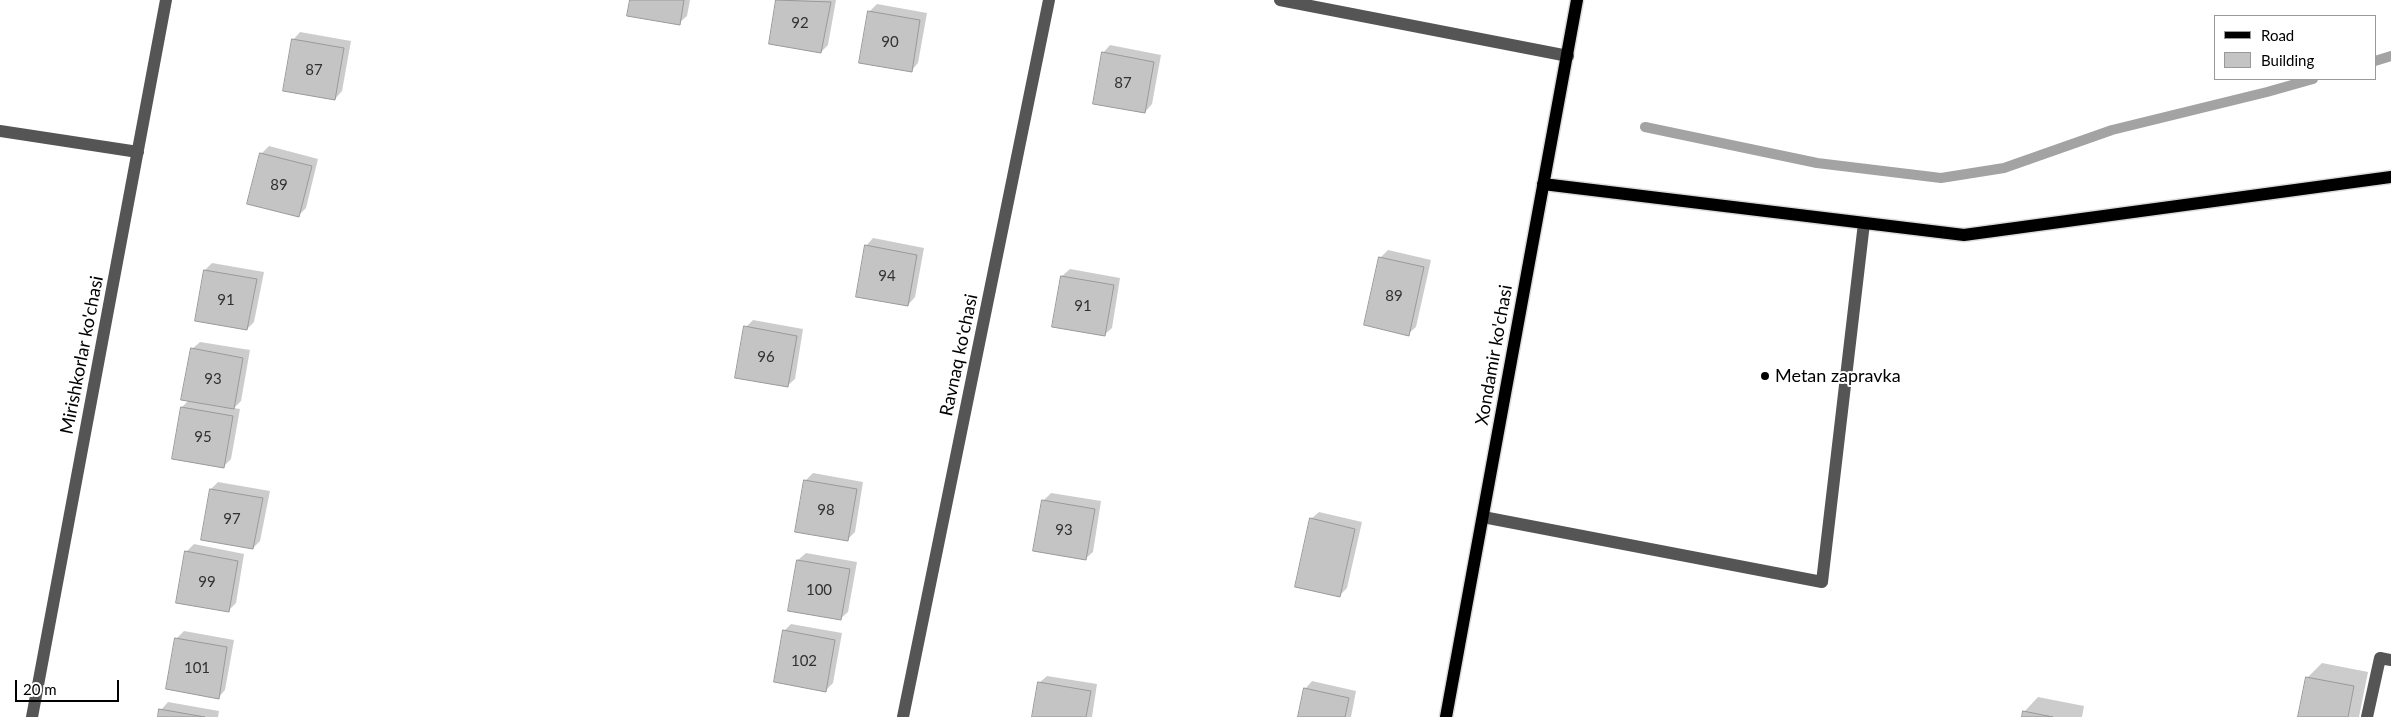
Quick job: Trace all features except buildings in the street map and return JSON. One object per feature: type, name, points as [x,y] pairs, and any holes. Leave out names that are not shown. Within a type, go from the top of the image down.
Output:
[{"type":"main road","name":"Xondamir ko'chasi","points":[[1446,717],[1577,0]]},
{"type":"main road","points":[[1543,184],[1964,234],[2391,178]]},
{"type":"street","name":"Mirishkorlar ko'chasi","points":[[32,717],[166,0]]},
{"type":"street","name":"Ravnaq ko'chasi","points":[[903,717],[1049,0]]},
{"type":"street","points":[[1280,0],[1568,56]]},
{"type":"street","points":[[0,131],[138,152]]},
{"type":"street","points":[[1483,517],[1822,582],[1864,223]]},
{"type":"street","points":[[2367,717],[2380,658],[2391,660]]},
{"type":"waterway","points":[[2376,61],[2391,56]]},
{"type":"waterway","points":[[1645,127],[1817,163],[1941,178],[2004,168],[2112,130],[2309,80]]},
{"type":"place","name":"Metan zapravka","points":[[1765,376]]}]
